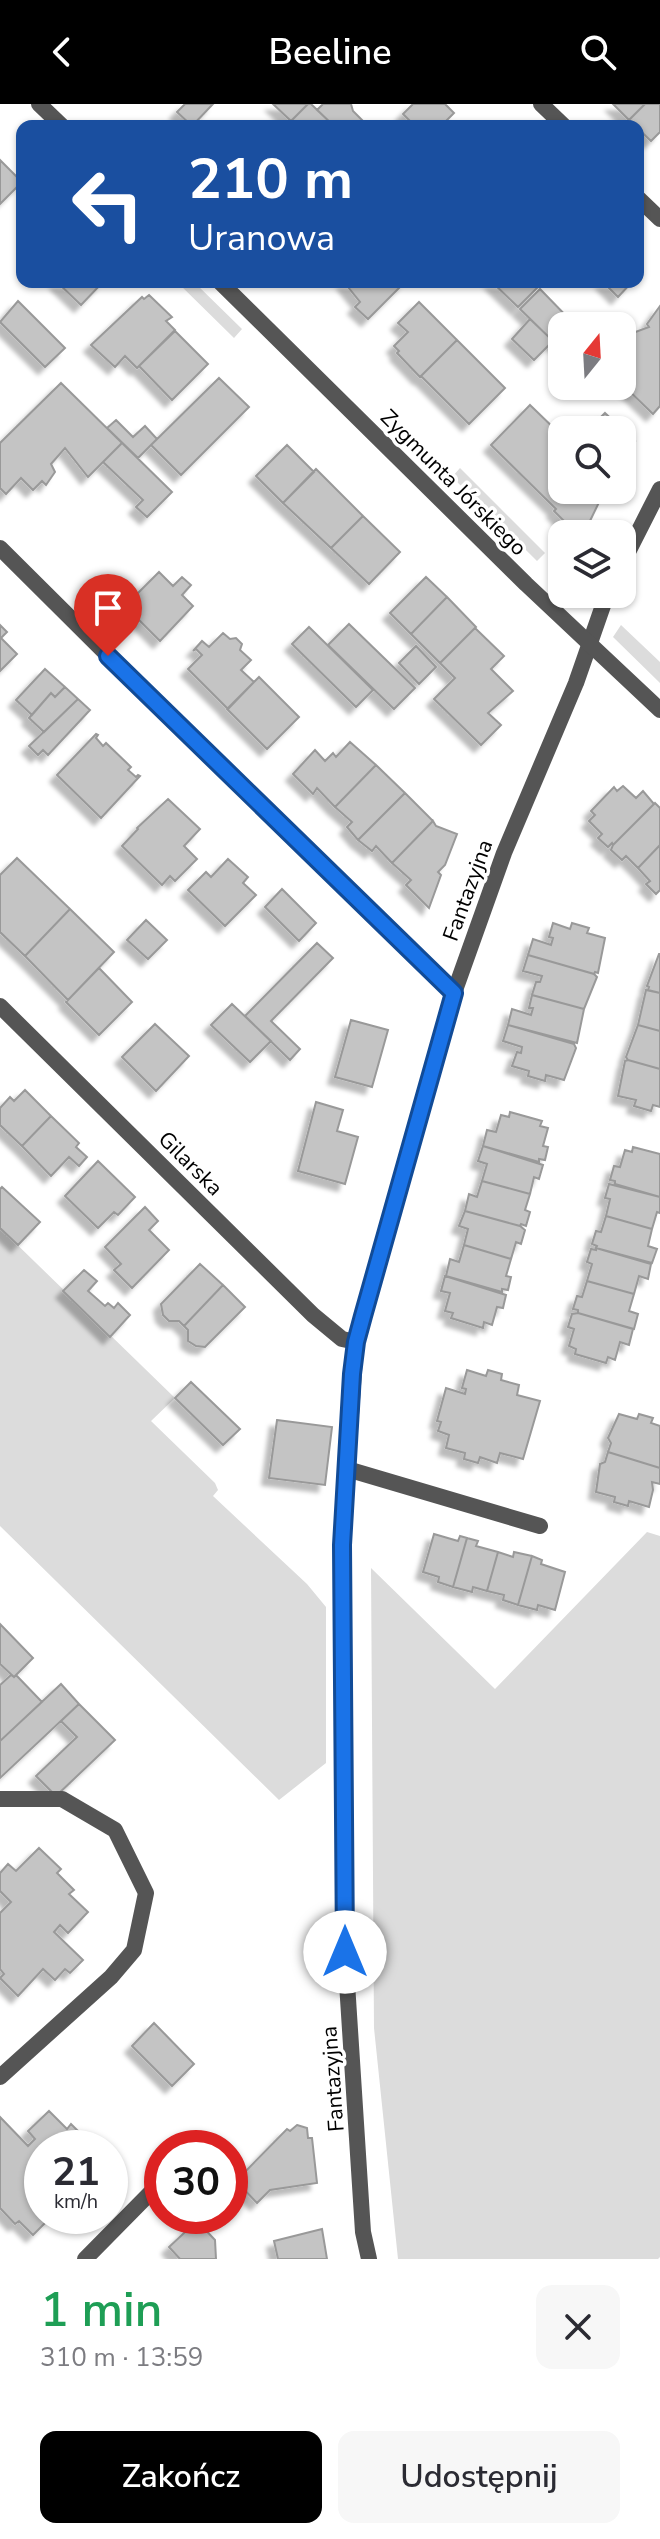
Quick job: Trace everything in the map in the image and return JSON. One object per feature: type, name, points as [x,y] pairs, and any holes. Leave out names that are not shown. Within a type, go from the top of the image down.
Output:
[{"type":"street","points":[[39,104],[56,120]]},
{"type":"street","points":[[541,104],[558,120]]},
{"type":"street","points":[[644,204],[660,219]]},
{"type":"street","name":"Zygmunta Jórskiego","points":[[226,288],[526,584],[660,710]]},
{"type":"street","points":[[636,536],[660,489]]},
{"type":"street","points":[[0,548],[454,993]]},
{"type":"street","name":"Fantazyjna","points":[[369,2259],[363,2232],[345,1952],[342,1545],[356,1342],[454,993],[504,853],[576,683],[602,608]]},
{"type":"street","name":"Gilarska","points":[[0,1006],[313,1315],[342,1339],[356,1342]]},
{"type":"street","points":[[347,1469],[540,1526]]},
{"type":"street","points":[[0,1799],[62,1799],[115,1830],[146,1893],[134,1950],[111,1977],[0,2077]]},
{"type":"street","points":[[85,2259],[144,2199]]},
{"type":"shaded area","points":[[183,288],[200,288],[242,329],[234,338]]},
{"type":"shaded area","points":[[460,468],[545,553],[537,561],[452,477]]},
{"type":"shaded area","points":[[621,625],[660,662],[660,683],[613,637]]},
{"type":"shaded area","points":[[0,1228],[175,1398],[151,1421],[215,1483],[218,1490],[213,1496],[307,1584],[326,1607],[326,1763],[279,1800],[0,1526]]},
{"type":"shaded area","points":[[647,1532],[660,1536],[660,2257],[398,2259],[374,2028],[371,1568],[495,1689]]},
{"type":"building","points":[[185,104],[213,104],[198,120],[186,120],[177,112]]},
{"type":"building","points":[[273,104],[308,104],[292,120]]},
{"type":"building","points":[[311,104],[328,120],[292,120]]},
{"type":"building","points":[[323,104],[351,104],[362,120],[328,120],[317,110]]},
{"type":"building","points":[[413,104],[445,104],[454,113],[447,120],[409,120],[403,114]]},
{"type":"building","points":[[613,104],[645,104],[629,120]]},
{"type":"building","points":[[645,104],[660,104],[660,132],[651,141],[644,134],[644,120],[629,120]]},
{"type":"building","points":[[0,160],[16,176],[16,188],[0,204]]},
{"type":"building","points":[[63,288],[97,288],[81,305]]},
{"type":"building","points":[[349,288],[399,288],[368,319],[355,307],[360,302]]},
{"type":"building","points":[[498,288],[537,288],[518,307]]},
{"type":"building","points":[[609,288],[626,288],[618,297]]},
{"type":"building","points":[[540,289],[562,312],[548,312],[548,336],[520,309]]},
{"type":"building","points":[[149,295],[172,317],[166,321],[175,330],[137,368],[125,356],[115,367],[91,345],[142,297],[144,299]]},
{"type":"building","points":[[18,301],[65,348],[45,367],[0,322]]},
{"type":"building","points":[[419,302],[457,340],[420,377],[394,346],[408,332],[398,323]]},
{"type":"building","points":[[660,306],[660,406],[653,414],[636,398],[636,332],[649,327],[647,324]]},
{"type":"building","points":[[530,319],[548,336],[548,346],[534,360],[512,339]]},
{"type":"building","points":[[175,331],[208,364],[172,400],[139,366]]},
{"type":"building","points":[[457,340],[505,388],[469,424],[421,376]]},
{"type":"building","points":[[219,378],[249,407],[181,475],[151,445]]},
{"type":"building","points":[[61,383],[122,443],[88,477],[65,448],[51,464],[55,472],[46,485],[42,481],[33,490],[21,478],[6,494],[0,488],[0,443]]},
{"type":"building","points":[[530,405],[548,422],[548,501],[491,445]]},
{"type":"building","points":[[116,420],[133,437],[145,426],[157,439],[138,458],[107,428]]},
{"type":"building","points":[[122,443],[172,492],[147,517],[136,507],[143,500],[103,462]]},
{"type":"building","points":[[287,445],[314,472],[283,503],[256,476]]},
{"type":"building","points":[[316,469],[363,516],[331,548],[283,503]]},
{"type":"building","points":[[551,504],[598,504],[590,520],[563,520],[554,511],[556,509]]},
{"type":"building","points":[[363,516],[400,552],[369,584],[331,548]]},
{"type":"building","points":[[159,572],[173,586],[182,577],[191,585],[182,595],[193,606],[160,641],[125,606]]},
{"type":"building","points":[[426,577],[447,597],[411,634],[390,613]]},
{"type":"building","points":[[447,597],[476,627],[440,663],[411,634]]},
{"type":"building","points":[[349,624],[415,688],[394,709],[328,645]]},
{"type":"building","points":[[0,625],[7,632],[1,638],[17,654],[0,671]]},
{"type":"building","points":[[309,627],[373,690],[356,707],[292,644]]},
{"type":"building","points":[[475,628],[504,656],[491,669],[513,691],[488,713],[501,725],[481,745],[434,699],[455,678],[440,663]]},
{"type":"building","points":[[223,633],[242,644],[240,650],[251,660],[241,670],[254,682],[228,709],[188,669],[202,655],[196,649],[193,651],[202,641],[209,647]]},
{"type":"building","points":[[416,646],[436,667],[419,684],[399,663]]},
{"type":"building","points":[[45,669],[65,687],[55,697],[51,693],[32,715],[16,700]]},
{"type":"building","points":[[259,677],[299,717],[267,749],[227,709]]},
{"type":"building","points":[[65,687],[78,699],[44,732],[29,718],[51,693],[55,697]]},
{"type":"building","points":[[78,699],[90,710],[48,755],[43,750],[38,755],[29,746]]},
{"type":"building","points":[[96,734],[103,746],[106,743],[131,767],[128,770],[136,777],[140,776],[101,818],[57,775]]},
{"type":"building","points":[[350,742],[376,765],[335,807],[317,788],[313,794],[293,774],[315,750],[325,761],[333,753],[336,757]]},
{"type":"building","points":[[376,765],[405,793],[358,840],[347,827],[352,822],[335,807]]},
{"type":"building","points":[[623,786],[636,798],[643,791],[654,804],[608,847],[598,838],[602,834],[589,821],[595,815],[591,811],[614,787],[617,791]]},
{"type":"building","points":[[405,793],[433,821],[392,863],[376,846],[372,851],[358,840]]},
{"type":"building","points":[[168,799],[200,829],[184,846],[197,859],[175,881],[170,876],[162,885],[122,846]]},
{"type":"building","points":[[655,803],[660,808],[660,845],[638,868],[626,856],[622,860],[611,850]]},
{"type":"building","points":[[433,821],[436,826],[457,834],[445,865],[438,872],[441,875],[429,908],[406,885],[411,880],[392,863]]},
{"type":"building","points":[[660,845],[660,890],[656,894],[646,884],[650,881],[638,868]]},
{"type":"building","points":[[17,858],[70,909],[25,956],[0,932],[0,875]]},
{"type":"building","points":[[228,859],[248,877],[243,883],[256,895],[225,926],[188,890],[206,872],[211,877]]},
{"type":"building","points":[[282,889],[316,923],[299,941],[265,907]]},
{"type":"building","points":[[70,909],[114,952],[68,1000],[25,956]]},
{"type":"building","points":[[146,920],[167,940],[148,959],[127,940]]},
{"type":"building","points":[[553,923],[570,929],[572,923],[589,928],[587,933],[605,938],[598,973],[528,955],[533,939],[551,945],[553,938],[549,937]]},
{"type":"building","points":[[317,943],[333,958],[271,1021],[300,1049],[290,1060],[245,1016]]},
{"type":"building","points":[[659,954],[660,993],[648,990],[647,986]]},
{"type":"building","points":[[528,955],[594,974],[597,977],[584,1009],[532,995],[536,982],[540,982],[542,976],[523,971]]},
{"type":"building","points":[[99,968],[132,1002],[99,1035],[66,1002]]},
{"type":"building","points":[[646,990],[660,993],[660,1031],[638,1025]]},
{"type":"building","points":[[532,995],[584,1009],[577,1043],[508,1025],[512,1009],[531,1015]]},
{"type":"building","points":[[232,1004],[271,1041],[250,1062],[211,1025]]},
{"type":"building","points":[[351,1020],[388,1030],[372,1087],[335,1077]]},
{"type":"building","points":[[155,1024],[189,1056],[156,1091],[122,1057]]},
{"type":"building","points":[[508,1025],[574,1044],[576,1048],[564,1080],[546,1075],[545,1081],[528,1076],[529,1071],[512,1066],[522,1047],[503,1041]]},
{"type":"building","points":[[638,1025],[660,1031],[660,1069],[626,1057]]},
{"type":"building","points":[[625,1061],[660,1069],[660,1107],[653,1105],[651,1111],[634,1106],[636,1100],[618,1096]]},
{"type":"building","points":[[25,1090],[51,1116],[22,1146],[0,1125],[0,1108],[10,1097],[14,1101]]},
{"type":"building","points":[[316,1102],[343,1110],[337,1131],[358,1137],[345,1184],[298,1171]]},
{"type":"building","points":[[510,1112],[542,1121],[540,1126],[548,1128],[543,1146],[548,1147],[545,1160],[539,1159],[539,1162],[483,1146],[487,1130],[496,1132],[501,1115],[509,1117]]},
{"type":"building","points":[[51,1116],[79,1143],[76,1147],[87,1157],[79,1166],[69,1157],[51,1176],[22,1146]]},
{"type":"building","points":[[483,1146],[543,1165],[539,1179],[534,1177],[530,1194],[482,1181],[487,1164],[478,1161]]},
{"type":"building","points":[[633,1147],[660,1154],[660,1197],[610,1180],[614,1166],[620,1167],[625,1150],[632,1152]]},
{"type":"building","points":[[98,1161],[135,1197],[118,1215],[114,1212],[98,1228],[65,1196]]},
{"type":"building","points":[[482,1181],[530,1194],[525,1210],[530,1212],[526,1226],[465,1211],[469,1194],[477,1197]]},
{"type":"building","points":[[609,1184],[660,1197],[660,1213],[657,1212],[652,1229],[606,1216],[610,1199],[605,1198]]},
{"type":"building","points":[[2,1187],[40,1222],[18,1245],[0,1228]]},
{"type":"building","points":[[145,1207],[158,1221],[149,1230],[169,1250],[132,1288],[114,1270],[121,1264],[105,1247]]},
{"type":"building","points":[[465,1211],[525,1230],[521,1244],[516,1242],[511,1259],[464,1245],[468,1229],[459,1226]]},
{"type":"building","points":[[606,1216],[652,1229],[648,1246],[657,1249],[652,1263],[596,1248],[592,1244],[596,1231],[601,1232]]},
{"type":"building","points":[[464,1245],[511,1259],[506,1276],[511,1277],[508,1290],[502,1289],[502,1292],[446,1276],[450,1259],[459,1262]]},
{"type":"building","points":[[591,1249],[651,1264],[648,1279],[639,1276],[634,1294],[587,1281],[592,1264],[587,1262]]},
{"type":"building","points":[[200,1264],[223,1285],[184,1326],[179,1321],[169,1321],[163,1315],[161,1304]]},
{"type":"building","points":[[84,1270],[97,1281],[88,1291],[105,1306],[108,1303],[114,1308],[118,1303],[130,1315],[110,1337],[63,1291]]},
{"type":"building","points":[[445,1276],[506,1295],[503,1308],[497,1307],[492,1325],[484,1322],[483,1328],[451,1318],[453,1313],[445,1311],[450,1293],[441,1291]]},
{"type":"building","points":[[587,1281],[634,1294],[629,1311],[638,1314],[634,1329],[573,1309],[577,1296],[582,1297]]},
{"type":"building","points":[[223,1285],[245,1307],[205,1347],[196,1346],[188,1341],[188,1330],[184,1326]]},
{"type":"building","points":[[578,1313],[633,1329],[629,1345],[620,1342],[615,1360],[608,1357],[606,1363],[575,1354],[576,1349],[569,1346],[574,1329],[568,1327],[572,1314]]},
{"type":"building","points":[[467,1370],[486,1376],[488,1370],[502,1374],[501,1380],[519,1385],[517,1395],[540,1401],[523,1459],[500,1453],[497,1463],[480,1457],[478,1463],[464,1459],[465,1453],[446,1448],[449,1435],[438,1431],[441,1422],[437,1421],[446,1388],[465,1394],[466,1389],[462,1388]]},
{"type":"building","points":[[191,1382],[240,1429],[223,1445],[175,1398]]},
{"type":"building","points":[[619,1414],[637,1419],[639,1414],[653,1418],[651,1423],[660,1426],[660,1468],[608,1452],[611,1443],[608,1438]]},
{"type":"building","points":[[277,1420],[332,1427],[325,1485],[269,1478]]},
{"type":"building","points":[[608,1452],[660,1468],[660,1484],[652,1482],[649,1507],[629,1501],[628,1506],[614,1502],[615,1497],[596,1492],[600,1464],[605,1462]]},
{"type":"building","points":[[434,1534],[458,1541],[460,1536],[467,1538],[453,1587],[438,1582],[439,1577],[423,1572]]},
{"type":"building","points":[[467,1538],[478,1541],[476,1546],[498,1552],[487,1591],[473,1587],[472,1592],[453,1587]]},
{"type":"building","points":[[498,1552],[513,1557],[514,1552],[532,1556],[518,1605],[503,1600],[504,1595],[487,1591]]},
{"type":"building","points":[[532,1556],[542,1560],[541,1564],[565,1572],[555,1610],[538,1605],[537,1610],[518,1605]]},
{"type":"building","points":[[0,1624],[33,1658],[14,1677],[0,1664]]},
{"type":"building","points":[[11,1675],[16,1675],[42,1702],[0,1741],[0,1685]]},
{"type":"building","points":[[61,1684],[79,1704],[0,1778],[0,1741]]},
{"type":"building","points":[[79,1704],[115,1740],[56,1796],[36,1776],[77,1737],[61,1721]]},
{"type":"building","points":[[39,1848],[61,1869],[57,1873],[74,1890],[69,1894],[88,1912],[68,1933],[60,1925],[54,1932],[83,1960],[70,1973],[65,1969],[55,1980],[43,1969],[18,1996],[0,1978],[4,1974],[0,1969],[0,1913],[11,1902],[0,1891],[0,1873],[8,1864],[16,1871]]},
{"type":"building","points":[[154,2023],[194,2064],[172,2086],[132,2046]]},
{"type":"building","points":[[49,2111],[67,2129],[71,2124],[77,2130],[29,2130]]},
{"type":"building","points":[[0,2117],[24,2142],[24,2226],[19,2221],[15,2224],[0,2208]]},
{"type":"building","points":[[297,2125],[307,2128],[308,2138],[312,2138],[317,2183],[270,2190],[257,2203],[248,2194],[248,2169],[287,2129],[290,2131]]},
{"type":"building","points":[[322,2229],[327,2259],[278,2259],[274,2241]]},
{"type":"building","points":[[183,2234],[209,2234],[215,2240],[216,2259],[180,2259],[169,2247]]},
{"type":"route","points":[[108,656],[454,993],[356,1342],[352,1374],[342,1545],[345,1952]]}]
